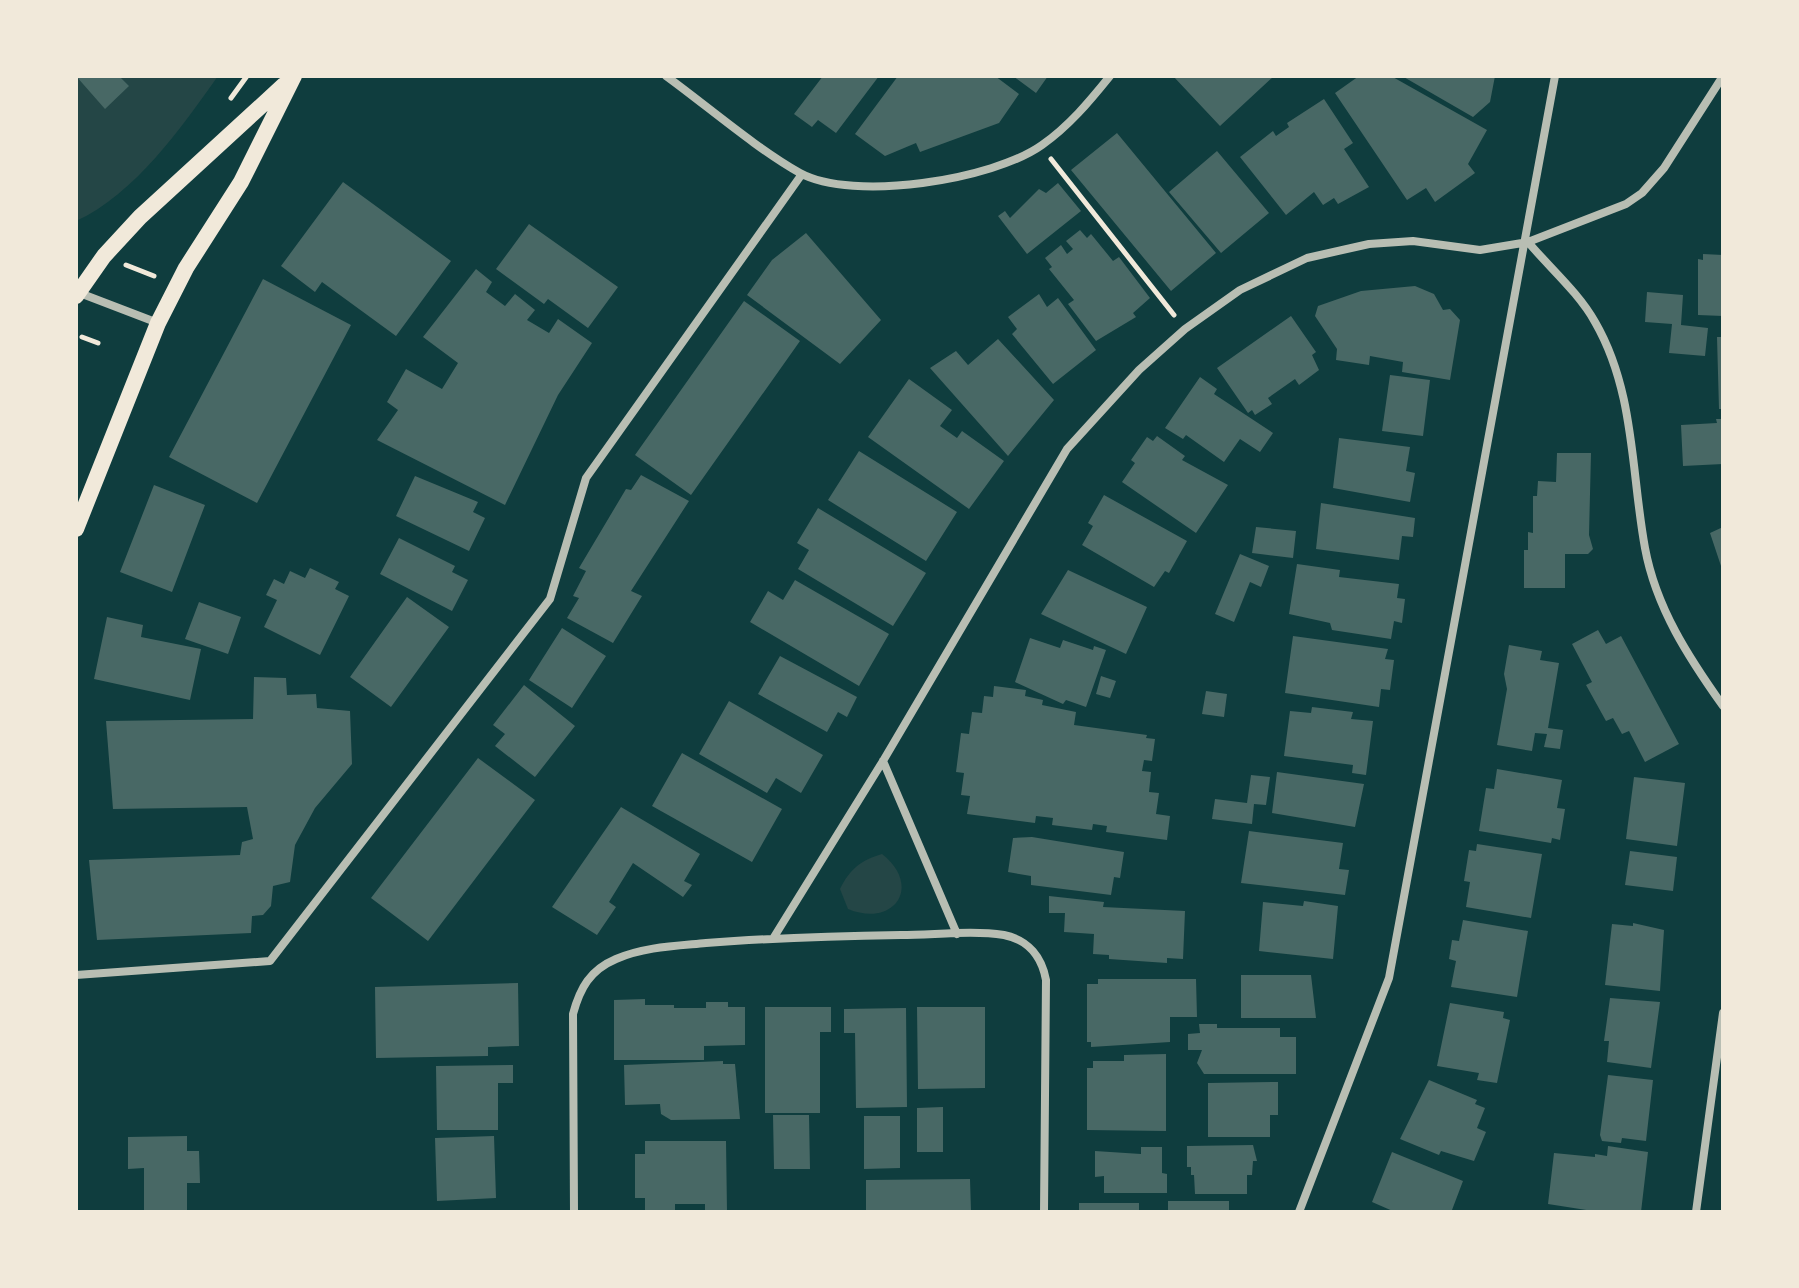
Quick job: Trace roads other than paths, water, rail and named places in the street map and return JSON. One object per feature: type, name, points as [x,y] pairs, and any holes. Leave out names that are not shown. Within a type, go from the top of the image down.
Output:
[{"type":"main road","points":[[77,293],[140,217],[294,76]]},
{"type":"main road","points":[[76,529],[158,323],[186,268],[241,182],[294,76]]},
{"type":"street","points":[[666,76],[802,174],[848,184],[949,181],[1041,146],[1081,113],[1110,76]]},
{"type":"street","points":[[1299,1212],[1389,978],[1528,242],[1555,76]]},
{"type":"street","points":[[774,937],[883,761],[1067,449],[1139,370],[1185,329],[1240,290],[1307,258],[1369,244],[1413,241],[1480,250],[1528,242],[1609,212],[1642,193],[1664,168],[1723,76]]},
{"type":"street","points":[[76,975],[270,961],[550,599],[586,478],[802,174]]},
{"type":"street","points":[[1528,242],[1594,320],[1612,359],[1626,410],[1645,549],[1655,585],[1684,649],[1723,706]]},
{"type":"street","points":[[77,293],[158,323]]},
{"type":"street","points":[[883,761],[957,934]]},
{"type":"street","points":[[574,1212],[573,1014],[586,982],[616,959],[652,948],[774,937],[957,934],[1005,935],[1027,944],[1043,962],[1046,980],[1044,1212]]},
{"type":"street","points":[[1696,1212],[1723,1013]]}]
